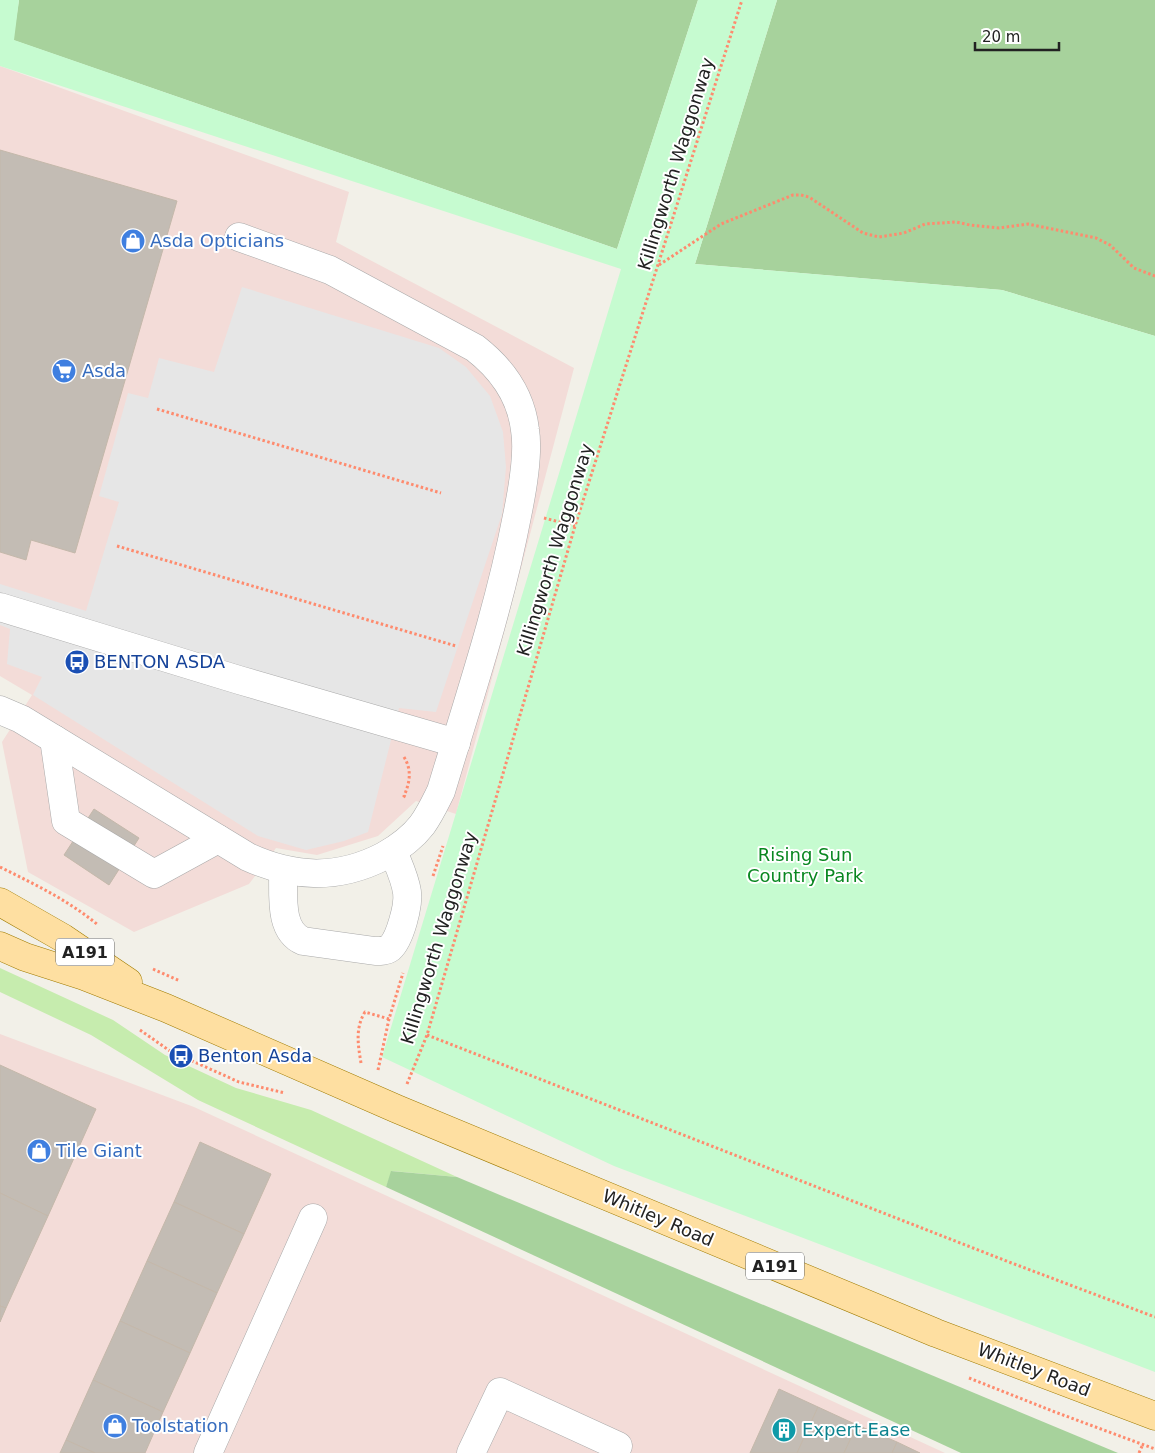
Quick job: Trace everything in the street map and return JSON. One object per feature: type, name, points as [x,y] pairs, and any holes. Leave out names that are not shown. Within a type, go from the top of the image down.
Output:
[{"type":"main road","name":"Whitley Road","points":[[0,902],[63,938],[166,1008]]},
{"type":"main road","name":"Whitley Road","points":[[0,932],[84,976]]},
{"type":"main road","name":"Whitley Road","points":[[0,946],[25,957],[84,976],[166,1008],[397,1109],[927,1329],[1155,1416]]},
{"type":"lane","points":[[0,710],[21,719],[248,857],[283,870],[307,874],[354,869],[393,851],[421,826],[432,811],[441,792],[456,743],[510,554],[521,497],[525,458],[526,430],[518,401],[506,378],[491,360],[475,348],[330,270],[239,237]]},
{"type":"lane","points":[[0,606],[238,680],[456,743]]},
{"type":"lane","points":[[54,739],[66,821],[154,874],[218,839]]},
{"type":"lane","points":[[283,870],[286,923],[291,933],[298,939],[312,943],[384,951],[394,943],[406,910],[408,898],[403,877],[393,851]]},
{"type":"lane","points":[[208,1453],[313,1218]]},
{"type":"lane","points":[[471,1453],[500,1392],[618,1446]]},
{"type":"path","name":"Killingworth Waggonway","points":[[399,1082],[407,1085],[427,1034],[575,526],[742,0]]},
{"type":"path","points":[[659,265],[721,224],[793,196],[801,195],[820,204],[863,233],[878,237],[904,233],[925,224],[956,222],[999,228],[1028,224],[1096,238],[1110,244],[1134,268],[1155,276]]},
{"type":"path","points":[[157,409],[441,494]]},
{"type":"path","points":[[117,546],[467,649],[470,641],[484,645]]},
{"type":"path","points":[[402,755],[408,764],[410,774],[404,796],[450,822],[433,878]]},
{"type":"path","points":[[0,867],[64,900],[102,928]]},
{"type":"path","points":[[151,968],[186,984]]},
{"type":"path","points":[[377,1071],[389,1019],[404,972]]},
{"type":"path","points":[[353,1060],[362,1064],[358,1029],[360,1019],[365,1012],[389,1019]]},
{"type":"path","points":[[427,1034],[1009,1262],[1155,1317]]},
{"type":"path","points":[[369,1068],[385,1075]]},
{"type":"path","points":[[1139,1453],[1143,1444]]},
{"type":"shaded area","points":[[0,66],[349,192],[336,242],[574,368],[456,814],[416,801],[378,836],[317,855],[276,848],[249,884],[134,932],[28,872],[2,742],[32,695],[0,676]]},
{"type":"shaded area","points":[[242,287],[439,348],[466,367],[490,396],[503,432],[506,467],[502,514],[436,712],[399,708],[368,832],[344,841],[306,850],[258,836],[33,695],[42,677],[7,664],[10,629],[0,625],[0,584],[86,611],[119,502],[99,496],[128,393],[148,398],[159,358],[214,372]]},
{"type":"shaded area","points":[[0,1034],[194,1107],[945,1453],[0,1453]]},
{"type":"green space","name":"Rising Sun Country Park","points":[[0,0],[19,0],[14,40],[617,249],[698,0],[777,0],[695,264],[1002,290],[1155,336],[1155,1372],[614,1166],[382,1057],[621,269],[0,66]]},
{"type":"green space","points":[[19,0],[698,0],[617,249],[13,40]]},
{"type":"green space","points":[[777,0],[1155,0],[1155,336],[1002,290],[695,264]]},
{"type":"green space","points":[[0,968],[113,1020],[165,1055],[236,1088],[311,1110],[457,1177],[392,1171],[386,1187],[198,1100],[91,1035],[0,992]]},
{"type":"green space","points":[[391,1171],[457,1177],[1118,1453],[961,1453],[386,1187]]},
{"type":"building","name":"Asda","points":[[0,150],[177,201],[75,553],[31,540],[26,560],[0,552]]},
{"type":"building","points":[[94,809],[139,838],[109,885],[64,855]]},
{"type":"building","name":"Tile Giant","points":[[0,1065],[96,1109],[48,1216],[0,1193]]},
{"type":"building","points":[[200,1142],[271,1174],[244,1234],[174,1202]]},
{"type":"building","points":[[0,1193],[48,1216],[6,1308],[0,1306]]},
{"type":"building","points":[[174,1202],[244,1234],[217,1293],[147,1261]]},
{"type":"building","points":[[147,1261],[217,1293],[190,1353],[120,1321]]},
{"type":"building","points":[[0,1306],[6,1308],[0,1322]]},
{"type":"building","points":[[120,1321],[190,1353],[163,1412],[93,1380]]},
{"type":"building","name":"Toolstation","points":[[93,1380],[163,1412],[145,1453],[95,1453],[66,1440]]},
{"type":"building","name":"Expert-Ease","points":[[779,1389],[818,1407],[797,1453],[750,1453]]},
{"type":"building","points":[[818,1407],[857,1425],[844,1453],[797,1453]]},
{"type":"building","points":[[857,1425],[897,1442],[892,1453],[844,1453]]},
{"type":"building","points":[[66,1440],[95,1453],[60,1453]]},
{"type":"building","points":[[897,1442],[920,1453],[892,1453]]},
{"type":"place","name":"Asda Opticians","points":[[133,241]]},
{"type":"place","name":"Asda","points":[[64,371]]},
{"type":"place","name":"BENTON ASDA","points":[[77,662]]},
{"type":"place","name":"Benton Asda","points":[[181,1056]]},
{"type":"place","name":"Tile Giant","points":[[39,1151]]},
{"type":"place","name":"Toolstation","points":[[115,1426]]},
{"type":"place","name":"Expert-Ease","points":[[784,1430]]}]
